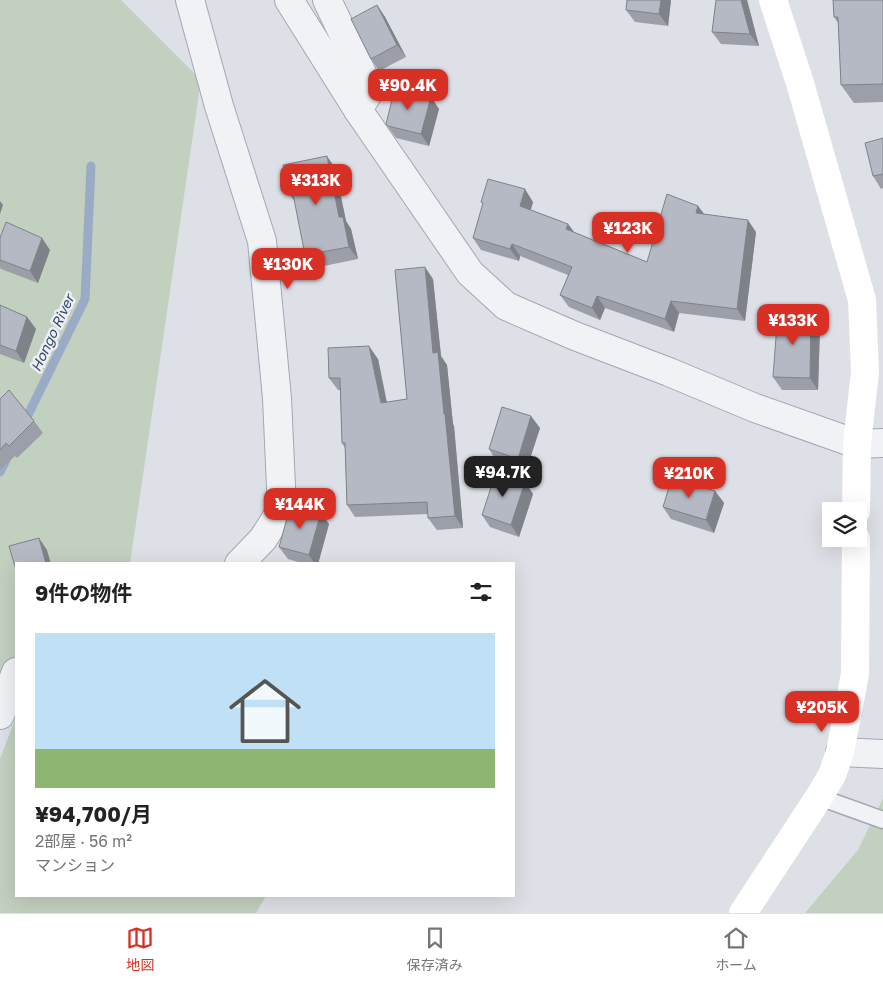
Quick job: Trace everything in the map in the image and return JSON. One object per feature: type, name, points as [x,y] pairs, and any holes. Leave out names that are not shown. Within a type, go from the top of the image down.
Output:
[{"type":"street","points":[[190,0],[219,106],[262,241],[277,398],[282,509],[264,539],[241,562]]},
{"type":"street","points":[[289,0],[358,110],[470,273],[506,306],[575,336],[755,408],[870,444]]},
{"type":"street","points":[[326,0],[370,90],[358,110]]},
{"type":"street","points":[[773,0],[800,83],[862,300],[870,444],[858,502]]},
{"type":"street","points":[[743,913],[819,797],[832,774],[840,752],[856,674],[856,547]]},
{"type":"street","points":[[0,715],[15,675]]},
{"type":"street","points":[[840,752],[883,754]]},
{"type":"lane","points":[[819,797],[883,820]]},
{"type":"green space","points":[[0,0],[121,0],[201,80],[130,562],[15,562],[15,665],[0,677]]},
{"type":"green space","points":[[15,720],[15,897],[265,897],[256,913],[0,913],[0,759]]},
{"type":"green space","points":[[883,798],[883,913],[805,913],[858,850]]},
{"type":"building","points":[[627,0],[661,0],[659,14],[626,10]]},
{"type":"building","points":[[716,0],[741,0],[750,34],[712,32]]},
{"type":"building","points":[[833,0],[883,0],[883,84],[841,85],[838,17],[834,17]]},
{"type":"building","points":[[377,5],[397,45],[371,59],[351,19]]},
{"type":"building","points":[[395,88],[431,97],[421,134],[386,124]]},
{"type":"building","points":[[883,138],[883,174],[873,176],[865,143]]},
{"type":"building","points":[[327,156],[339,217],[343,217],[349,247],[305,255],[293,194],[289,194],[283,165]]},
{"type":"building","points":[[488,179],[525,189],[520,206],[568,224],[566,229],[647,262],[667,194],[698,206],[696,213],[748,220],[737,309],[671,301],[665,319],[597,296],[592,308],[560,295],[572,267],[512,244],[510,249],[473,238]]},
{"type":"building","points":[[6,222],[42,238],[30,271],[0,260],[0,238]]},
{"type":"building","points":[[425,267],[433,353],[438,352],[455,516],[428,518],[427,502],[347,505],[345,443],[342,443],[340,378],[329,378],[328,348],[369,346],[381,403],[407,399],[395,270]]},
{"type":"building","points":[[0,305],[27,317],[16,351],[0,345]]},
{"type":"building","points":[[778,311],[811,314],[810,378],[773,377]]},
{"type":"building","points":[[9,390],[34,421],[9,446],[6,443],[0,450],[0,399]]},
{"type":"building","points":[[502,407],[531,416],[518,459],[489,449]]},
{"type":"building","points":[[496,472],[525,482],[511,525],[482,515]]},
{"type":"building","points":[[672,477],[715,491],[706,520],[663,507]]},
{"type":"building","points":[[291,504],[321,512],[309,555],[279,547]]},
{"type":"building","points":[[39,538],[45,562],[15,562],[15,567],[9,546]]},
{"type":"waterway","name":"Hongo River","points":[[24,423],[85,299],[91,166]]},
{"type":"waterway","name":"Hongo River","points":[[0,472],[7,458]]}]
